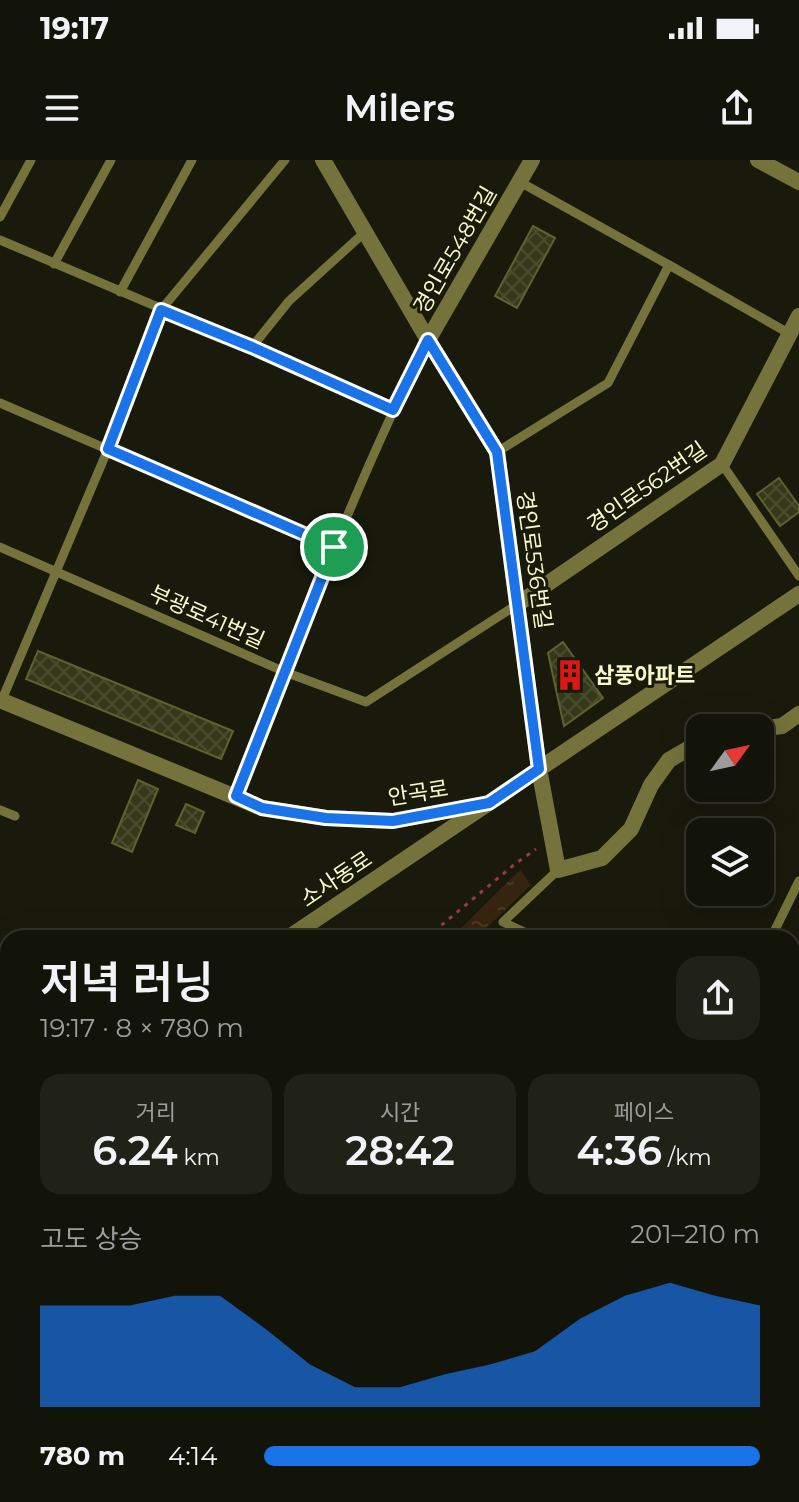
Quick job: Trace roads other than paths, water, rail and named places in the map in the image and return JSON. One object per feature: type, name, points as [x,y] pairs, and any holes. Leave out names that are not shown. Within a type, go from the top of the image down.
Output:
[{"type":"street","name":"경인로536번길","points":[[323,160],[497,452],[539,769],[558,870]]},
{"type":"street","name":"경인로548번길","points":[[428,340],[532,160]]},
{"type":"street","points":[[758,160],[799,182]]},
{"type":"street","name":"경인로562번길","points":[[518,604],[722,464],[799,316]]},
{"type":"street","name":"안곡로","points":[[1,702],[262,808],[326,818],[393,821],[489,803],[799,594]]},
{"type":"street","points":[[774,727],[782,726],[799,714]]},
{"type":"street","points":[[558,870],[602,858],[631,829],[651,785],[669,760],[686,750]]},
{"type":"street","name":"소사동로","points":[[300,930],[489,803]]},
{"type":"lane","points":[[0,217],[31,160]]},
{"type":"lane","points":[[54,264],[111,160]]},
{"type":"lane","points":[[120,292],[192,160]]},
{"type":"lane","points":[[1,702],[108,449],[161,310],[285,160]]},
{"type":"lane","name":"경인로548번길","points":[[520,182],[669,265]]},
{"type":"lane","points":[[252,347],[289,301],[366,231]]},
{"type":"lane","points":[[0,240],[393,410]]},
{"type":"lane","points":[[497,452],[608,383],[669,265],[790,334]]},
{"type":"lane","points":[[236,796],[334,547],[393,410],[428,340]]},
{"type":"lane","points":[[0,403],[334,547]]},
{"type":"lane","points":[[722,464],[799,576]]},
{"type":"lane","name":"부광로41번길","points":[[0,547],[285,672],[366,702],[518,604]]},
{"type":"lane","points":[[0,810],[15,816]]},
{"type":"lane","points":[[520,930],[503,922],[558,870]]},
{"type":"lane","points":[[775,930],[799,881]]},
{"type":"water","points":[[520,870],[531,885],[484,930],[459,930]]},
{"type":"place","name":"삼풍아파트","points":[[570,675]]}]
